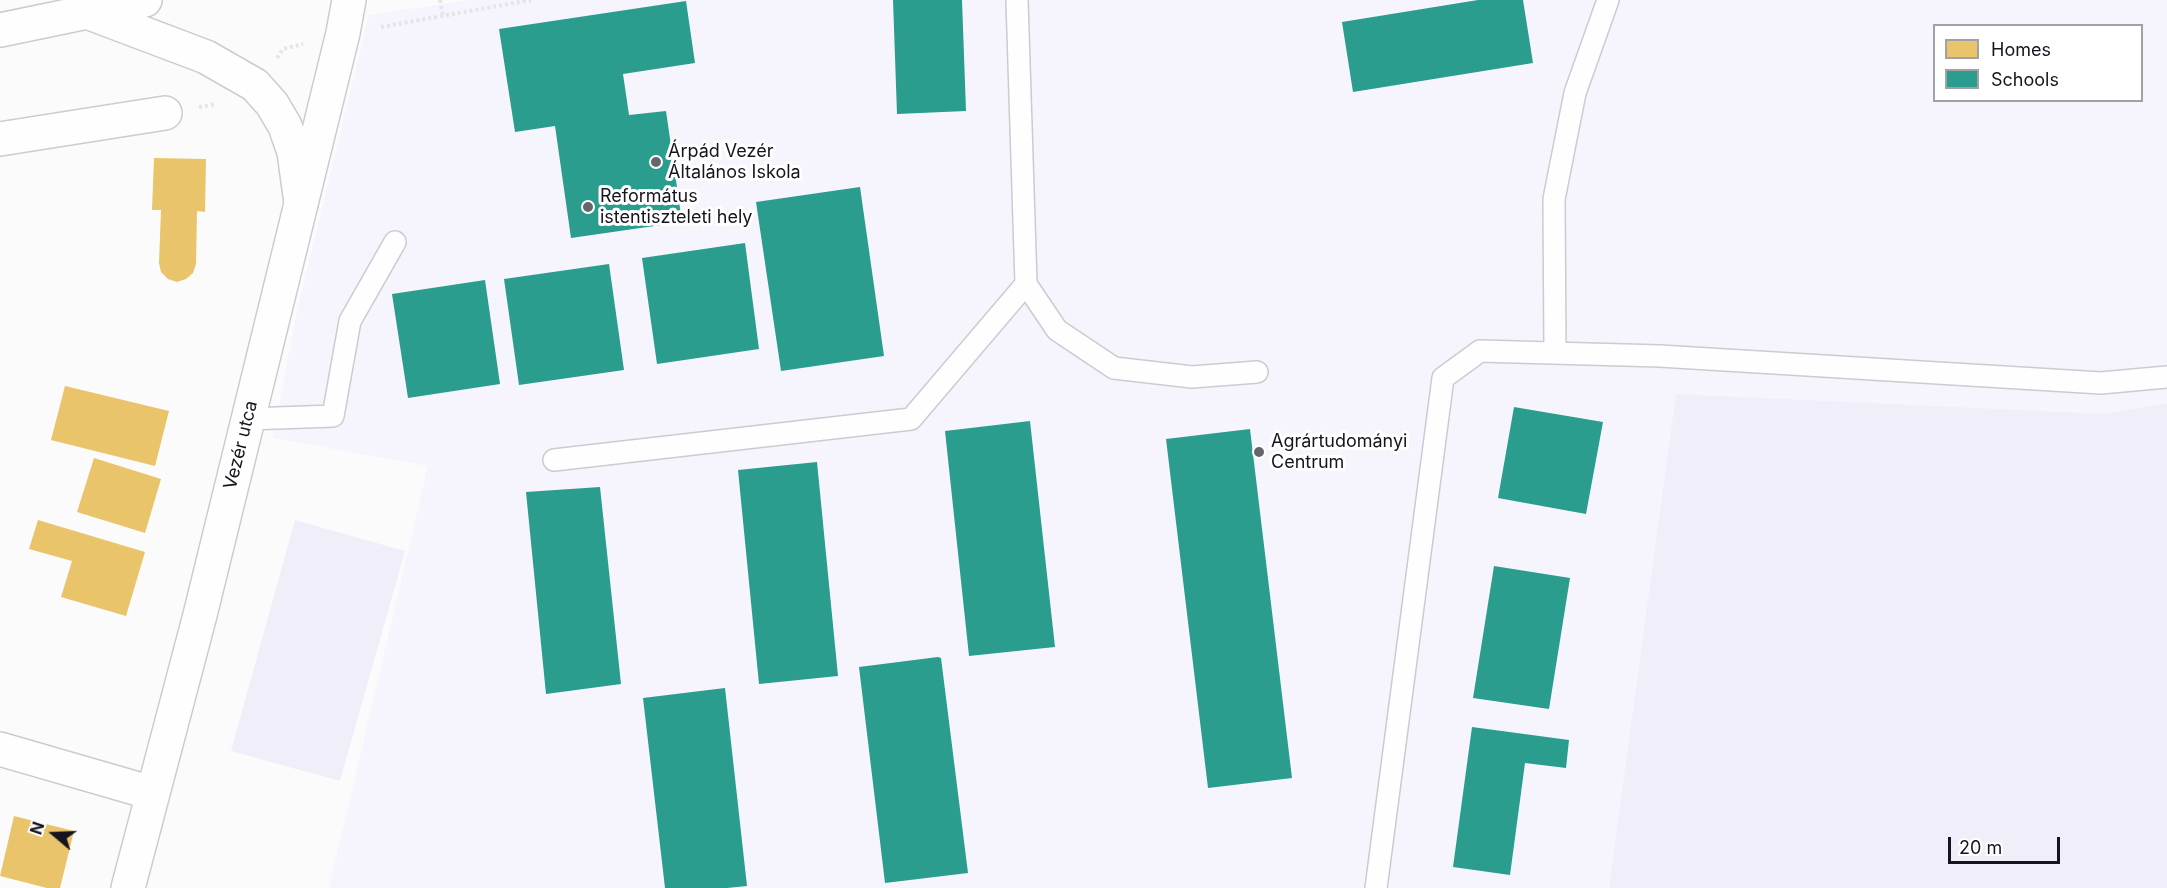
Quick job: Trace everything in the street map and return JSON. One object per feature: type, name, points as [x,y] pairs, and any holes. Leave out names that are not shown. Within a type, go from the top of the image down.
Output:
[{"type":"street","points":[[0,30],[145,0]]},
{"type":"street","name":"Vezér utca","points":[[128,888],[200,615],[343,33],[349,0]]},
{"type":"street","points":[[87,12],[206,57],[255,85],[272,104],[285,126],[294,152],[301,203]]},
{"type":"street","points":[[0,139],[165,113]]},
{"type":"street","points":[[0,749],[152,793]]},
{"type":"lane","points":[[1017,0],[1026,284],[1057,330],[1114,368],[1192,377],[1257,372]]},
{"type":"lane","points":[[1555,353],[1554,199],[1575,93],[1608,0]]},
{"type":"lane","points":[[248,419],[333,416],[350,321],[395,242]]},
{"type":"lane","points":[[554,460],[911,419],[1026,284]]},
{"type":"lane","points":[[1376,888],[1443,378],[1480,351],[1660,356],[2102,383],[2157,380],[2167,377]]},
{"type":"path","points":[[440,0],[443,17],[531,0]]},
{"type":"shaded area","name":"Agrártudományi Centrum","points":[[471,0],[2167,0],[2167,888],[329,888],[428,466],[273,438],[297,311],[369,15]]},
{"type":"shaded area","points":[[1676,394],[2104,414],[2167,403],[2167,888],[1609,888]]},
{"type":"shaded area","points":[[295,520],[405,551],[340,781],[231,751]]},
{"type":"building: Homes","points":[[154,158],[206,159],[205,212],[197,211],[196,264],[193,273],[177,282],[168,279],[161,272],[159,263],[161,210],[152,210]]},
{"type":"building: Homes","points":[[65,386],[169,411],[155,466],[51,440]]},
{"type":"building: Homes","points":[[94,458],[161,479],[145,533],[77,512]]},
{"type":"building: Homes","points":[[38,520],[145,552],[126,616],[61,597],[72,561],[29,549]]},
{"type":"building: Homes","points":[[14,816],[74,831],[60,888],[47,888],[0,876]]},
{"type":"building: Schools","points":[[893,0],[962,0],[966,111],[897,114]]},
{"type":"building: Schools","points":[[1478,0],[1523,0],[1533,63],[1353,92],[1342,22]]},
{"type":"building: Schools","points":[[686,1],[695,63],[623,74],[629,115],[666,111],[682,222],[571,238],[555,126],[515,132],[499,29]]},
{"type":"building: Schools","points":[[860,187],[884,356],[781,371],[756,202]]},
{"type":"building: Schools","points":[[745,243],[759,349],[657,364],[642,258]]},
{"type":"building: Schools","points":[[609,264],[624,370],[519,385],[504,279]]},
{"type":"building: Schools","points":[[485,280],[500,384],[408,398],[392,294]]},
{"type":"building: Schools","points":[[1514,407],[1603,422],[1586,514],[1498,498]]},
{"type":"building: Schools","points":[[1030,421],[1055,647],[969,656],[945,431]]},
{"type":"building: Schools","points":[[1250,429],[1292,778],[1208,788],[1166,439]]},
{"type":"building: Schools","points":[[817,462],[838,676],[759,684],[738,470]]},
{"type":"building: Schools","points":[[600,487],[621,684],[546,694],[526,492]]},
{"type":"building: Schools","points":[[1494,566],[1570,578],[1549,709],[1473,698]]},
{"type":"building: Schools","points":[[941,658],[968,873],[885,883],[859,667]]},
{"type":"building: Schools","points":[[725,688],[747,886],[665,888],[643,698]]},
{"type":"building: Schools","points":[[1472,727],[1569,740],[1566,768],[1525,763],[1510,875],[1453,867]]},
{"type":"place","name":"Árpád Vezér Általános Iskola","points":[[656,162]]},
{"type":"place","name":"Református istentiszteleti hely","points":[[588,207]]},
{"type":"place","name":"Agrártudományi Centrum","points":[[1259,452]]}]
